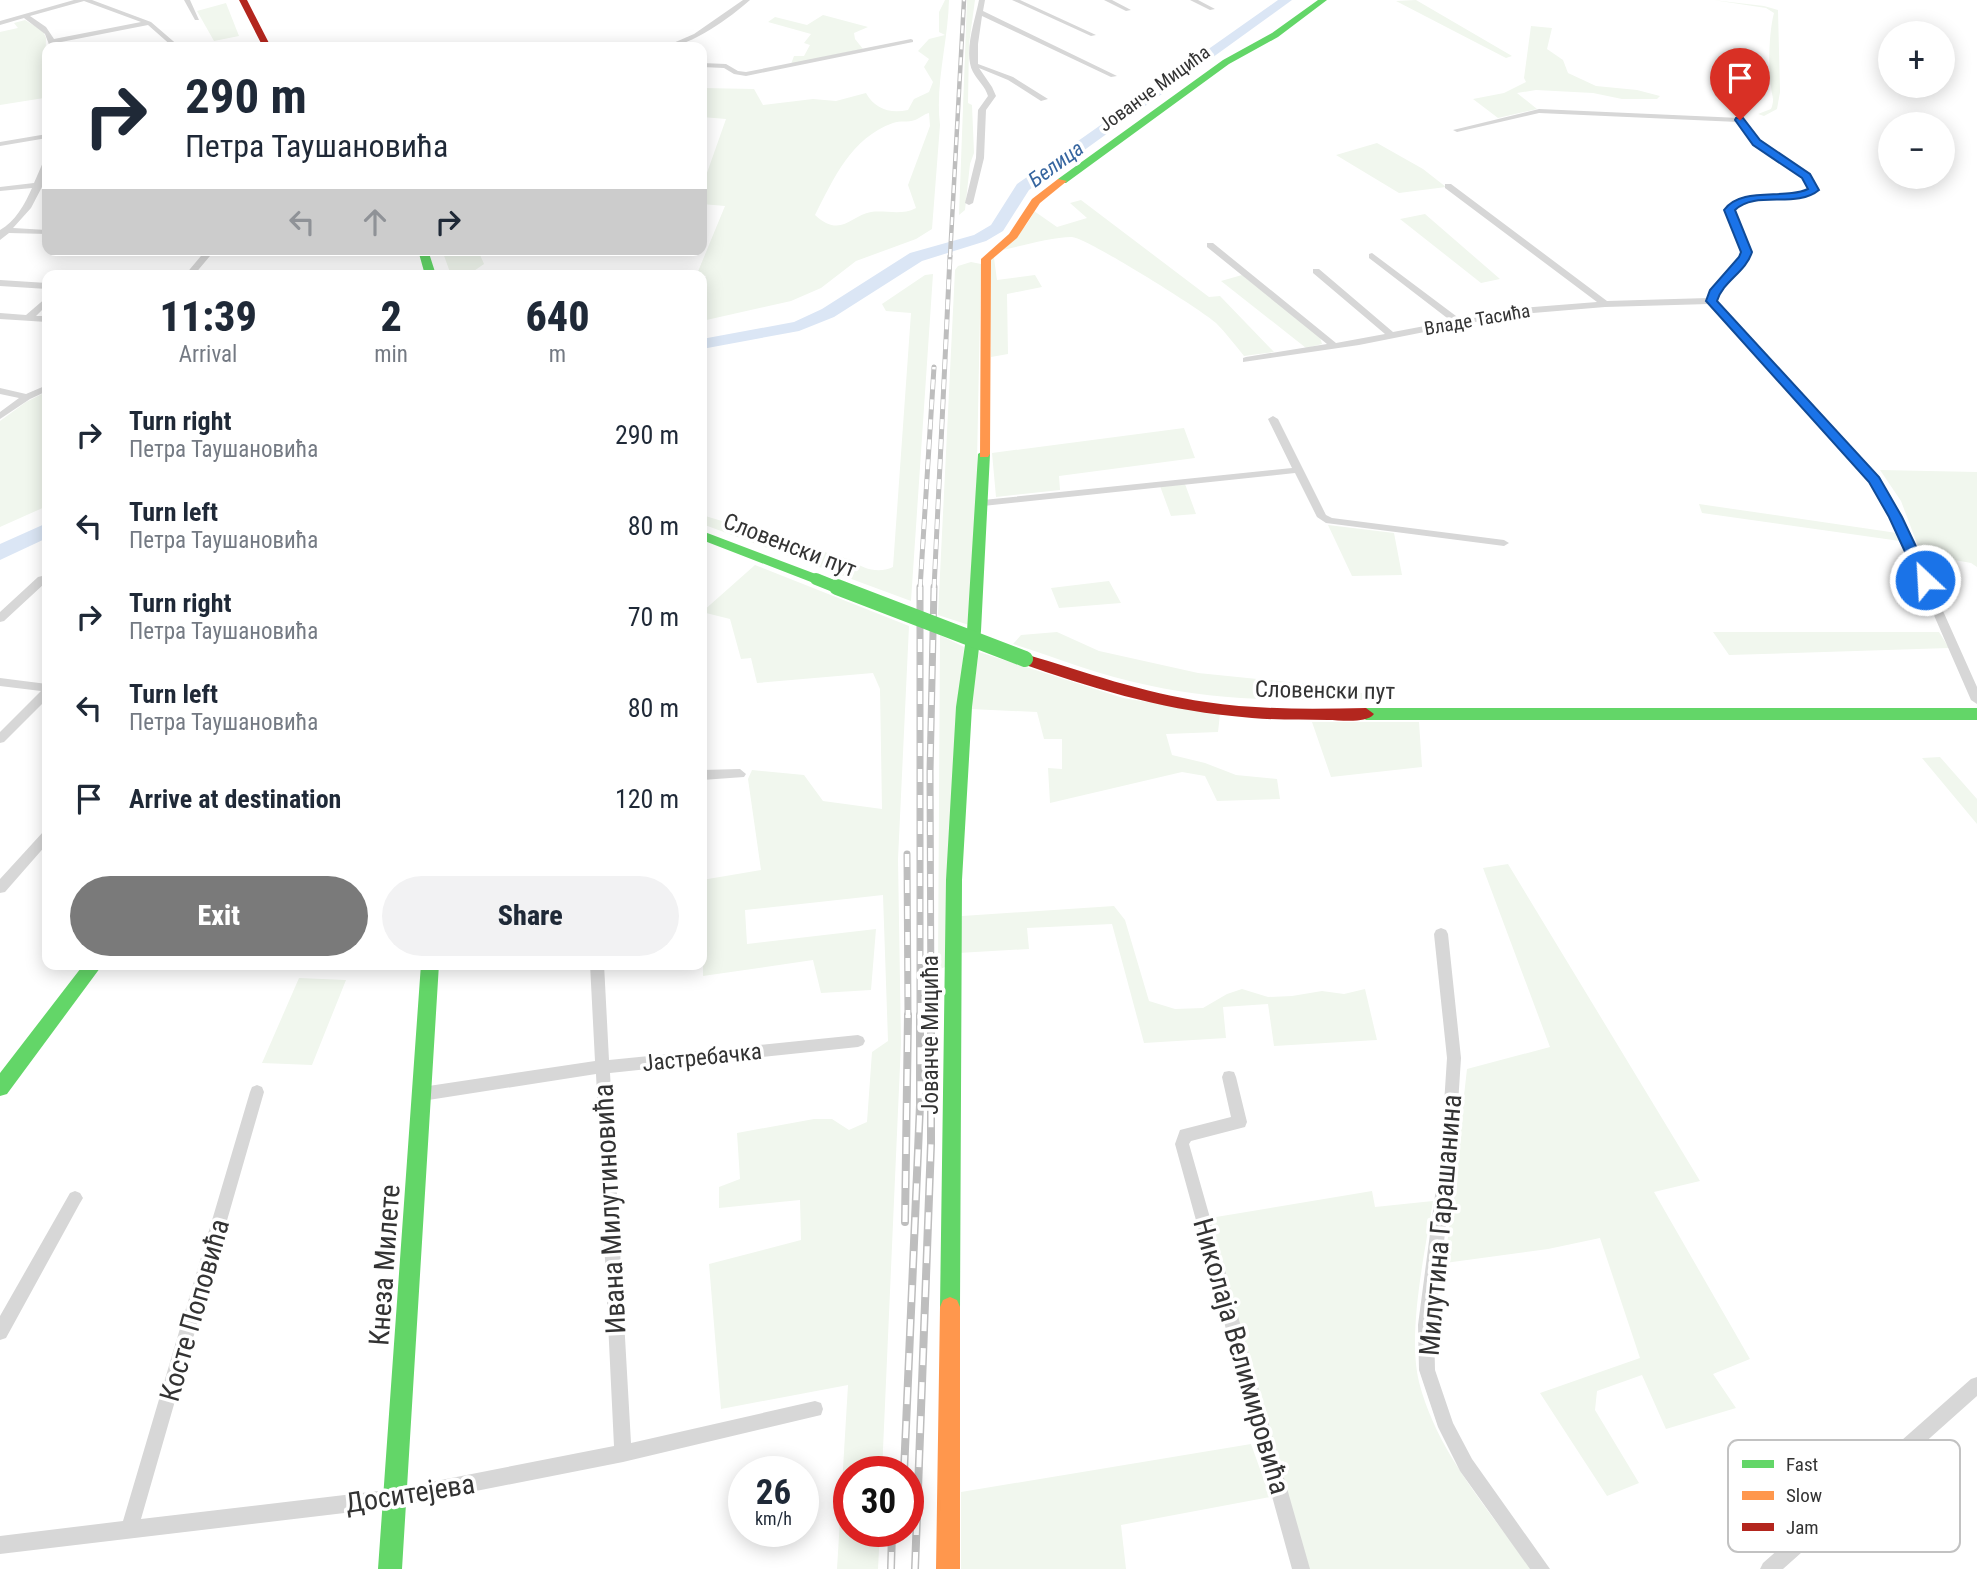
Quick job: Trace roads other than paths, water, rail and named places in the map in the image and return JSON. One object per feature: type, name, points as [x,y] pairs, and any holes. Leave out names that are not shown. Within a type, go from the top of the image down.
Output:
[{"type":"street","points":[[0,23],[83,0],[149,23],[171,42]]},
{"type":"street","points":[[187,0],[197,19]]},
{"type":"street","points":[[243,0],[264,42]]},
{"type":"street","points":[[681,42],[696,35],[747,0]]},
{"type":"street","points":[[969,204],[980,158],[982,110],[992,96],[988,82],[978,76],[974,65],[982,0]]},
{"type":"street","points":[[1016,0],[1093,35]]},
{"type":"street","points":[[1107,0],[1128,10]]},
{"type":"street","points":[[1193,0],[1212,9]]},
{"type":"street","name":"Јованче Мицића","points":[[948,1569],[954,880],[964,707],[974,631],[983,503],[986,259],[988,254],[1013,236],[1036,201],[1084,164],[1226,62],[1275,36],[1323,0]]},
{"type":"street","points":[[979,12],[1113,76]]},
{"type":"street","points":[[25,16],[44,28],[52,42]]},
{"type":"street","points":[[62,42],[149,23]]},
{"type":"street","points":[[707,65],[726,66],[736,73],[746,74],[911,41]]},
{"type":"street","points":[[974,65],[1005,74],[1034,90],[1044,99]]},
{"type":"street","points":[[1457,130],[1539,111],[1740,120],[1757,142],[1806,176],[1814,190],[1801,196],[1751,199],[1733,205],[1729,210],[1746,252],[1745,258],[1714,292],[1711,301],[1875,480],[1896,517],[1977,700]]},
{"type":"street","points":[[0,144],[42,137]]},
{"type":"street","points":[[0,238],[4,230],[20,218],[42,175]]},
{"type":"street","points":[[0,189],[38,185]]},
{"type":"street","points":[[1448,186],[1605,304]]},
{"type":"street","points":[[4,230],[42,232]]},
{"type":"street","points":[[1210,245],[1333,345]]},
{"type":"street","points":[[193,270],[206,256]]},
{"type":"street","points":[[1372,256],[1458,322]]},
{"type":"street","points":[[1316,271],[1391,335]]},
{"type":"street","points":[[0,283],[42,286]]},
{"type":"street","name":"Владе Тасића","points":[[1246,360],[1510,312],[1605,304],[1711,301]]},
{"type":"street","points":[[29,317],[42,305]]},
{"type":"street","points":[[0,316],[42,318]]},
{"type":"street","points":[[0,416],[42,390]]},
{"type":"street","points":[[0,391],[27,397]]},
{"type":"street","points":[[1273,419],[1322,517],[1330,521],[1504,543]]},
{"type":"street","points":[[983,503],[1299,470]]},
{"type":"street","name":"Словенски пут","points":[[707,537],[1096,684],[1157,698],[1235,710],[1311,714],[1977,714]]},
{"type":"street","points":[[0,618],[42,583]]},
{"type":"street","points":[[0,682],[42,689]]},
{"type":"street","points":[[0,739],[42,695]]},
{"type":"street","points":[[707,775],[740,774]]},
{"type":"street","points":[[0,888],[42,842]]},
{"type":"street","name":"Милутина Гарашанина","points":[[1441,934],[1454,1058],[1448,1150],[1426,1325],[1427,1370],[1446,1427],[1466,1465],[1541,1569]]},
{"type":"street","points":[[0,1088],[89,970]]},
{"type":"street","name":"Кнеза Милете","points":[[390,1569],[430,970]]},
{"type":"street","name":"Ивана Милутиновића","points":[[597,970],[623,1454]]},
{"type":"street","name":"Јастребачка","points":[[422,1094],[601,1067],[858,1041]]},
{"type":"street","points":[[1182,1144],[1185,1135],[1194,1131],[1240,1122],[1228,1077]]},
{"type":"street","name":"Косте Поповића","points":[[130,1528],[257,1092]]},
{"type":"street","name":"Николаја Велимировића","points":[[1182,1144],[1301,1569]]},
{"type":"street","points":[[0,1332],[75,1198]]},
{"type":"street","points":[[1915,1440],[1977,1385]]},
{"type":"street","name":"Доситејева","points":[[0,1545],[395,1498],[623,1454],[815,1409]]},
{"type":"street","points":[[1769,1569],[1788,1552]]},
{"type":"waterway","name":"Белица","points":[[707,343],[799,326],[828,313],[916,257],[980,238],[997,228],[1023,187],[1286,0]]},
{"type":"waterway","name":"Белица","points":[[0,553],[42,532]]},
{"type":"railway","points":[[950,257],[964,0]]},
{"type":"railway","points":[[934,589],[950,256]]},
{"type":"railway","points":[[920,589],[934,367]]},
{"type":"railway","points":[[931,1017],[930,772],[934,587]]},
{"type":"railway","points":[[905,1456],[920,1105],[920,589]]},
{"type":"railway","points":[[907,854],[908,1016]]},
{"type":"railway","points":[[905,1222],[908,1016]]},
{"type":"railway","points":[[915,1569],[931,1144],[931,1017]]},
{"type":"railway","points":[[891,1569],[892,1547]]}]
